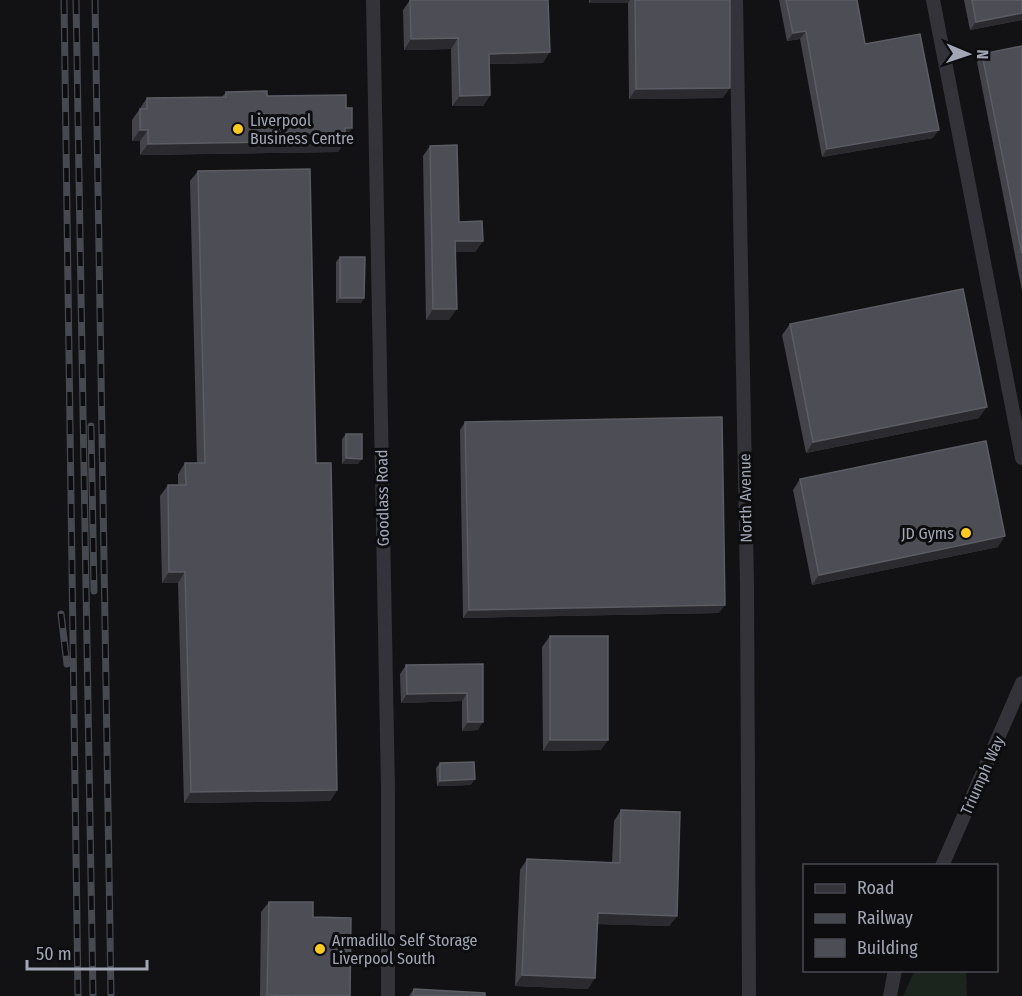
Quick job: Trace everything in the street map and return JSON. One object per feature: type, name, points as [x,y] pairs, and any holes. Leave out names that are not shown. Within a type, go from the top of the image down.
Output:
[{"type":"street","name":"Goodlass Road","points":[[373,0],[388,789],[388,996]]},
{"type":"street","name":"North Avenue","points":[[736,0],[747,572],[748,996]]},
{"type":"street","points":[[933,0],[1022,458]]},
{"type":"street","name":"Triumph Way","points":[[943,864],[1022,683]]},
{"type":"street","points":[[890,996],[896,972]]},
{"type":"shaded area","points":[[914,972],[966,972],[967,996],[903,996]]},
{"type":"building","points":[[410,0],[548,0],[550,52],[489,54],[490,95],[460,96],[458,38],[411,39]]},
{"type":"building","points":[[635,0],[730,0],[730,88],[636,89]]},
{"type":"building","points":[[786,0],[857,0],[865,44],[920,34],[939,130],[827,149],[806,31],[793,33]]},
{"type":"building","points":[[972,0],[1022,0],[1022,13],[976,22]]},
{"type":"building","points":[[1022,46],[1022,254],[982,54]]},
{"type":"building","name":"Liverpool Business Centre","points":[[267,91],[267,96],[346,95],[346,108],[352,108],[352,128],[345,128],[345,141],[148,144],[148,130],[140,130],[140,109],[147,109],[147,98],[226,97],[226,92]]},
{"type":"building","points":[[457,145],[459,222],[482,221],[483,241],[455,241],[457,309],[433,309],[430,146]]},
{"type":"building","points":[[310,169],[316,463],[331,463],[337,790],[191,792],[185,572],[169,572],[168,485],[186,485],[185,463],[205,463],[198,171]]},
{"type":"building","points":[[340,257],[365,257],[364,298],[340,298]]},
{"type":"building","points":[[963,289],[987,407],[813,442],[790,324]]},
{"type":"building","points":[[722,417],[725,605],[469,610],[465,422]]},
{"type":"building","points":[[346,434],[362,434],[362,459],[346,458]]},
{"type":"building","points":[[986,441],[1005,536],[819,575],[800,479]]},
{"type":"building","points":[[550,636],[608,636],[608,740],[550,740]]},
{"type":"building","points":[[483,664],[483,722],[468,722],[467,693],[407,694],[406,665]]},
{"type":"building","points":[[474,762],[475,779],[440,781],[440,763]]},
{"type":"building","points":[[621,810],[680,812],[677,916],[598,913],[595,978],[522,975],[527,859],[620,863]]},
{"type":"building","points":[[269,902],[313,902],[313,917],[351,918],[350,996],[267,995]]},
{"type":"building","points":[[414,989],[485,993],[485,996],[413,996]]},
{"type":"railway","points":[[64,0],[78,996]]},
{"type":"railway","points":[[76,0],[93,996]]},
{"type":"railway","points":[[95,0],[111,996]]},
{"type":"railway","points":[[91,426],[94,591]]},
{"type":"railway","points":[[61,614],[67,664]]},
{"type":"place","name":"Liverpool Business Centre","points":[[238,129]]},
{"type":"place","name":"JD Gyms","points":[[966,533]]},
{"type":"place","name":"Armadillo Self Storage Liverpool South","points":[[320,949]]}]
